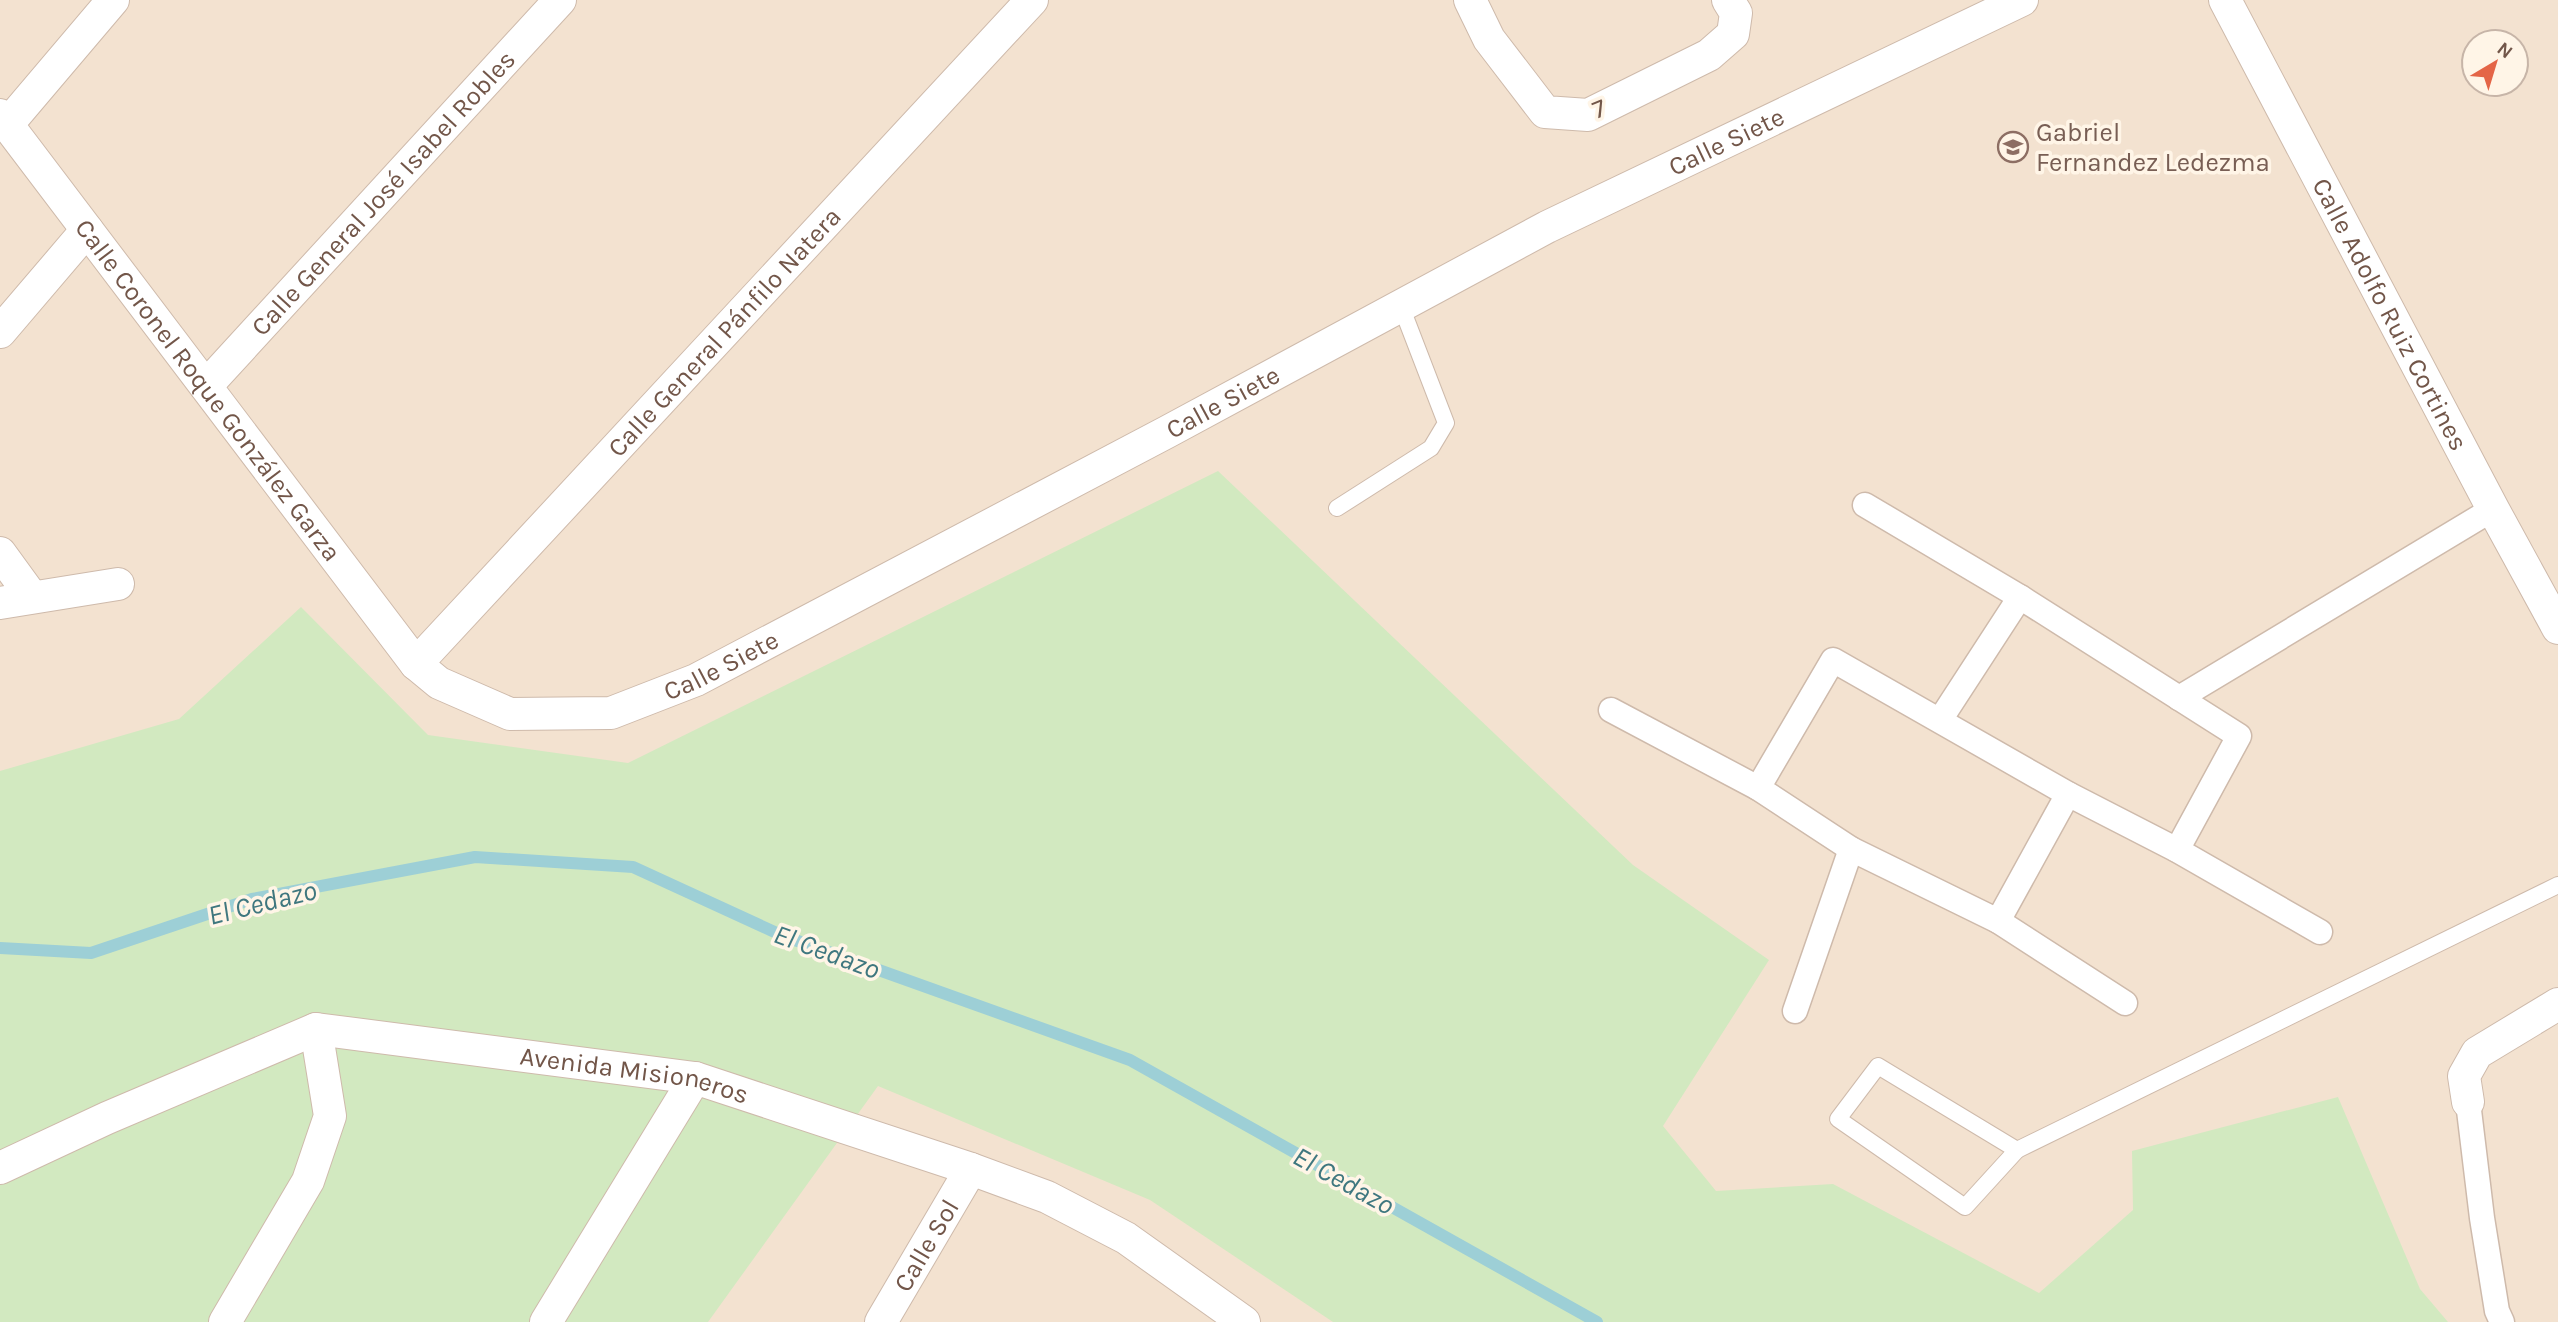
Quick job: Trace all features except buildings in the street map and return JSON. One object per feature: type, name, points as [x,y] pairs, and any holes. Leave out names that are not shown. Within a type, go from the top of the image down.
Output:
[{"type":"street","points":[[4,120],[113,0]]},
{"type":"street","name":"Calle General José Isabel Robles","points":[[206,386],[560,0]]},
{"type":"street","name":"Calle General Pánfilo Natera","points":[[416,664],[1032,0]]},
{"type":"street","name":"7","points":[[1470,0],[1489,39],[1545,112],[1588,115],[1709,55],[1733,34],[1736,13],[1728,0]]},
{"type":"street","name":"Calle Siete","points":[[416,664],[439,683],[510,714],[611,713],[696,680],[1546,227],[2022,0]]},
{"type":"street","name":"Calle Adolfo Ruiz Cortines","points":[[2225,0],[2558,628]]},
{"type":"street","name":"Calle Coronel Roque González Garza","points":[[4,120],[416,664]]},
{"type":"street","points":[[0,332],[87,230]]},
{"type":"street","points":[[1865,505],[2020,597],[2239,736],[2177,850]]},
{"type":"street","points":[[2179,698],[2493,509]]},
{"type":"street","points":[[0,553],[32,597]]},
{"type":"street","points":[[0,603],[118,584]]},
{"type":"street","points":[[1940,720],[2020,597]]},
{"type":"street","points":[[1758,788],[1833,660],[2068,794],[2177,850],[2320,932]]},
{"type":"street","points":[[1611,710],[1758,788],[1851,849],[1998,921],[2125,1003]]},
{"type":"street","points":[[1998,921],[2068,794]]},
{"type":"street","points":[[1795,1011],[1851,849]]},
{"type":"street","points":[[2502,1322],[2497,1311],[2482,1217],[2464,1076],[2477,1053],[2558,1004]]},
{"type":"street","points":[[0,1168],[107,1118],[316,1029],[330,1116],[308,1181],[225,1322]]},
{"type":"street","name":"Avenida Misioneros","points":[[316,1029],[695,1078],[971,1169],[1047,1197],[1126,1238],[1232,1319]]},
{"type":"street","points":[[546,1322],[695,1078]]},
{"type":"street","name":"Calle Sol","points":[[881,1322],[971,1169]]},
{"type":"lane","points":[[1337,508],[1431,449],[1446,423],[1401,306]]},
{"type":"lane","points":[[2017,1150],[1878,1066],[1838,1119],[1965,1207],[2017,1150],[2558,885]]},
{"type":"shaded area","points":[[0,0],[2558,0],[2558,1322],[0,1322]]},
{"type":"green space","points":[[1218,471],[1633,865],[1769,960],[1663,1126],[1716,1191],[1833,1184],[2039,1293],[2133,1210],[2132,1151],[2338,1097],[2420,1289],[2448,1322],[1333,1322],[1150,1200],[878,1086],[708,1322],[0,1322],[0,771],[179,719],[301,607],[428,735],[628,763]]},
{"type":"waterway","name":"El Cedazo","points":[[0,948],[91,953],[252,899],[475,857],[633,867],[781,935],[1130,1060],[1597,1322]]},
{"type":"place","name":"Gabriel Fernandez Ledezma","points":[[2013,147]]}]
